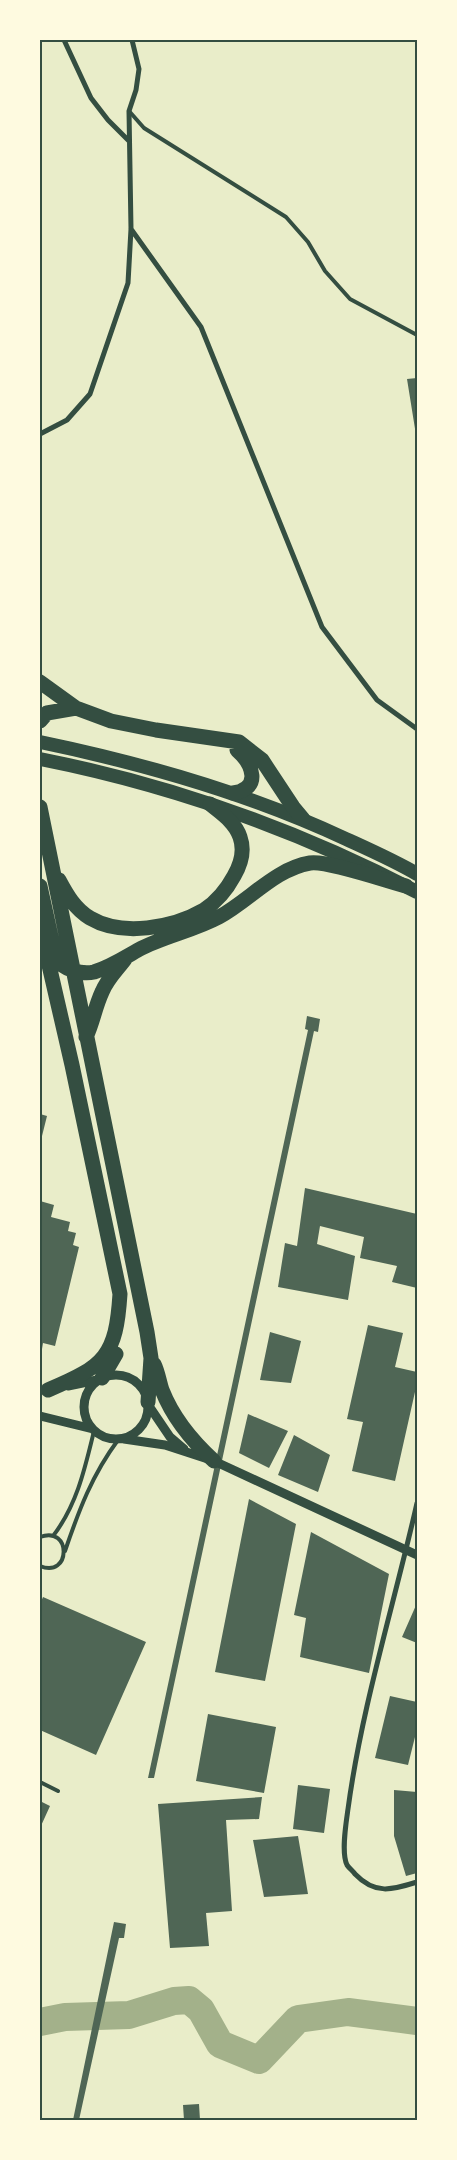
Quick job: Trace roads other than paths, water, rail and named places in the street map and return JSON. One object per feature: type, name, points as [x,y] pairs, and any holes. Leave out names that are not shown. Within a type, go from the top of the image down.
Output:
[{"type":"highway","points":[[40,682],[76,708],[120,723],[239,742],[262,760],[293,808],[303,819]]},
{"type":"highway","points":[[40,721],[47,713],[76,708]]},
{"type":"highway","points":[[222,739],[245,756],[251,765],[253,774],[251,782],[246,788],[233,793]]},
{"type":"highway","points":[[40,742],[149,766],[233,793],[303,819],[415,873]]},
{"type":"highway","points":[[40,759],[81,767],[146,784],[210,804],[296,836],[411,889]]},
{"type":"highway","points":[[52,870],[73,903],[91,918],[103,923],[130,928],[182,920],[204,910],[222,894],[241,862],[242,844],[240,835],[233,824],[210,804]]},
{"type":"highway","points":[[40,807],[147,1332],[151,1358],[149,1404]]},
{"type":"highway","points":[[86,1037],[93,1023],[96,1006],[104,987],[126,959],[138,950],[188,932],[221,916],[266,884],[303,864],[320,862],[411,889]]},
{"type":"highway","points":[[40,886],[56,959],[64,967],[92,972],[126,959]]},
{"type":"highway","points":[[40,926],[120,1294],[118,1324],[106,1353],[98,1363],[76,1378],[44,1389]]},
{"type":"highway","points":[[99,1379],[126,1333],[127,1313],[125,1303],[120,1294]]},
{"type":"highway","points":[[151,1358],[162,1389],[178,1421],[196,1444],[214,1461]]},
{"type":"street","points":[[64,40],[91,98],[108,120],[129,141]]},
{"type":"street","points":[[40,434],[67,420],[90,394],[128,284],[131,229],[129,111],[136,90],[139,68],[132,40]]},
{"type":"street","points":[[131,229],[201,327],[322,627],[377,700],[417,729]]},
{"type":"street","points":[[44,1389],[120,1374],[130,1378],[139,1384],[145,1392],[149,1404],[170,1437],[186,1451]]},
{"type":"street","points":[[93,1430],[86,1420],[85,1398],[89,1388],[99,1379]]},
{"type":"street","points":[[121,1439],[140,1430],[145,1422],[149,1404]]},
{"type":"street","points":[[40,1416],[93,1430],[102,1436],[147,1441],[186,1451],[214,1461],[417,1555]]},
{"type":"street","points":[[417,1503],[380,1648],[352,1773],[344,1838],[347,1865],[361,1880],[372,1887],[392,1890],[417,1882]]},
{"type":"lane","points":[[129,111],[144,128],[286,217],[308,242],[325,272],[350,299],[417,335]]},
{"type":"lane","points":[[53,1536],[64,1520],[83,1479],[93,1430]]},
{"type":"lane","points":[[40,1574],[41,1567],[48,1568],[59,1564],[62,1560],[78,1512],[100,1464],[121,1439]]},
{"type":"lane","points":[[40,1537],[53,1536],[61,1542],[65,1551]]},
{"type":"lane","points":[[40,1782],[58,1791]]},
{"type":"waterway","points":[[40,2022],[65,2017],[129,2015],[174,2001],[189,2000],[201,2010],[220,2044],[259,2060],[298,2019],[348,2012],[417,2021]]}]
